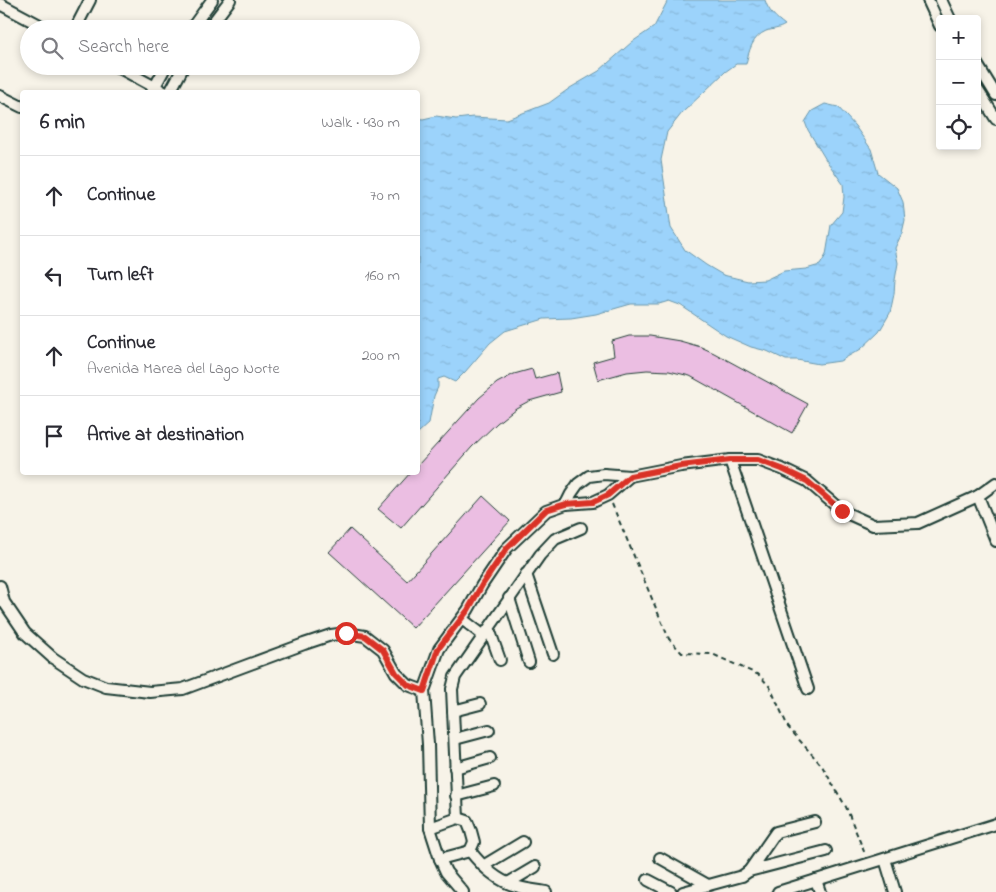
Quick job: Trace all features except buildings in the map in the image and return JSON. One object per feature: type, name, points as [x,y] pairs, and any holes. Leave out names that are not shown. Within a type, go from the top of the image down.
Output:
[{"type":"street","points":[[80,20],[90,0]]},
{"type":"street","points":[[198,20],[212,0]]},
{"type":"street","points":[[215,20],[230,0]]},
{"type":"street","points":[[928,0],[936,17]]},
{"type":"street","points":[[941,0],[948,15]]},
{"type":"street","points":[[0,4],[30,20]]},
{"type":"street","points":[[981,71],[996,95]]},
{"type":"street","points":[[131,75],[155,90]]},
{"type":"street","points":[[157,90],[163,75]]},
{"type":"street","points":[[171,90],[179,75]]},
{"type":"street","points":[[981,95],[996,119]]},
{"type":"street","points":[[0,96],[20,106]]},
{"type":"street","points":[[730,460],[808,689]]},
{"type":"street","points":[[566,504],[578,484],[589,476],[604,474],[630,476],[681,466],[730,460],[758,460],[807,481],[842,511],[873,525],[918,523],[978,496],[996,483]]},
{"type":"street","points":[[463,892],[446,872],[430,828],[428,744],[424,691],[438,649],[462,619],[507,548],[546,510],[566,504],[593,502],[608,495],[630,476]]},
{"type":"street","points":[[978,496],[996,540]]},
{"type":"street","points":[[458,818],[452,689],[455,677],[540,555],[555,539],[581,528]]},
{"type":"street","points":[[526,574],[553,654]]},
{"type":"street","points":[[0,586],[4,602],[26,633],[53,658],[83,678],[106,687],[150,692],[183,689],[304,644],[331,635],[346,633],[365,636],[383,650],[396,673],[408,685],[424,691]]},
{"type":"street","points":[[509,598],[529,662]]},
{"type":"street","points":[[462,619],[486,632],[500,660]]},
{"type":"street","points":[[453,711],[480,704]]},
{"type":"street","points":[[455,739],[489,730]]},
{"type":"street","points":[[455,768],[490,758]]},
{"type":"street","points":[[456,796],[494,786]]},
{"type":"street","points":[[430,828],[458,818],[466,821],[471,831],[474,842],[470,850],[440,859]]},
{"type":"street","points":[[683,892],[714,887],[742,876],[749,871],[776,832],[814,822]]},
{"type":"street","points":[[778,892],[996,824]]},
{"type":"street","points":[[484,866],[523,842]]},
{"type":"street","points":[[470,850],[496,878],[518,887],[546,892]]},
{"type":"street","points":[[749,871],[826,851]]},
{"type":"street","points":[[660,858],[714,887]]},
{"type":"street","points":[[885,859],[896,892]]},
{"type":"street","points":[[508,883],[535,867]]},
{"type":"street","points":[[648,880],[671,892]]},
{"type":"street","points":[[816,880],[820,892]]},
{"type":"path","points":[[608,495],[669,639],[682,653],[712,654],[758,675],[770,687],[788,727],[822,766],[846,807],[869,864]]},
{"type":"water","points":[[668,0],[765,0],[768,8],[785,25],[766,31],[757,37],[750,49],[746,64],[736,64],[725,72],[682,113],[667,132],[661,160],[671,228],[685,250],[723,275],[748,281],[765,280],[784,271],[806,269],[820,265],[826,255],[831,225],[842,212],[843,184],[826,160],[805,122],[812,111],[825,104],[838,107],[855,126],[871,149],[878,173],[897,188],[903,202],[905,220],[902,233],[895,248],[898,263],[894,294],[890,313],[879,332],[861,349],[840,361],[819,364],[786,360],[767,351],[751,347],[726,336],[680,305],[669,301],[659,304],[631,304],[596,314],[571,318],[544,319],[505,331],[490,343],[455,382],[444,377],[438,379],[438,387],[434,396],[429,423],[420,431],[420,118],[436,116],[456,119],[473,117],[507,119],[549,103],[599,71],[632,42],[654,27]]},
{"type":"route","points":[[346,633],[365,636],[383,650],[396,673],[408,685],[424,691],[438,649],[468,610],[507,548],[546,510],[566,504],[593,502],[608,495],[630,476],[681,466],[730,460],[758,460],[807,481],[842,511]]}]
